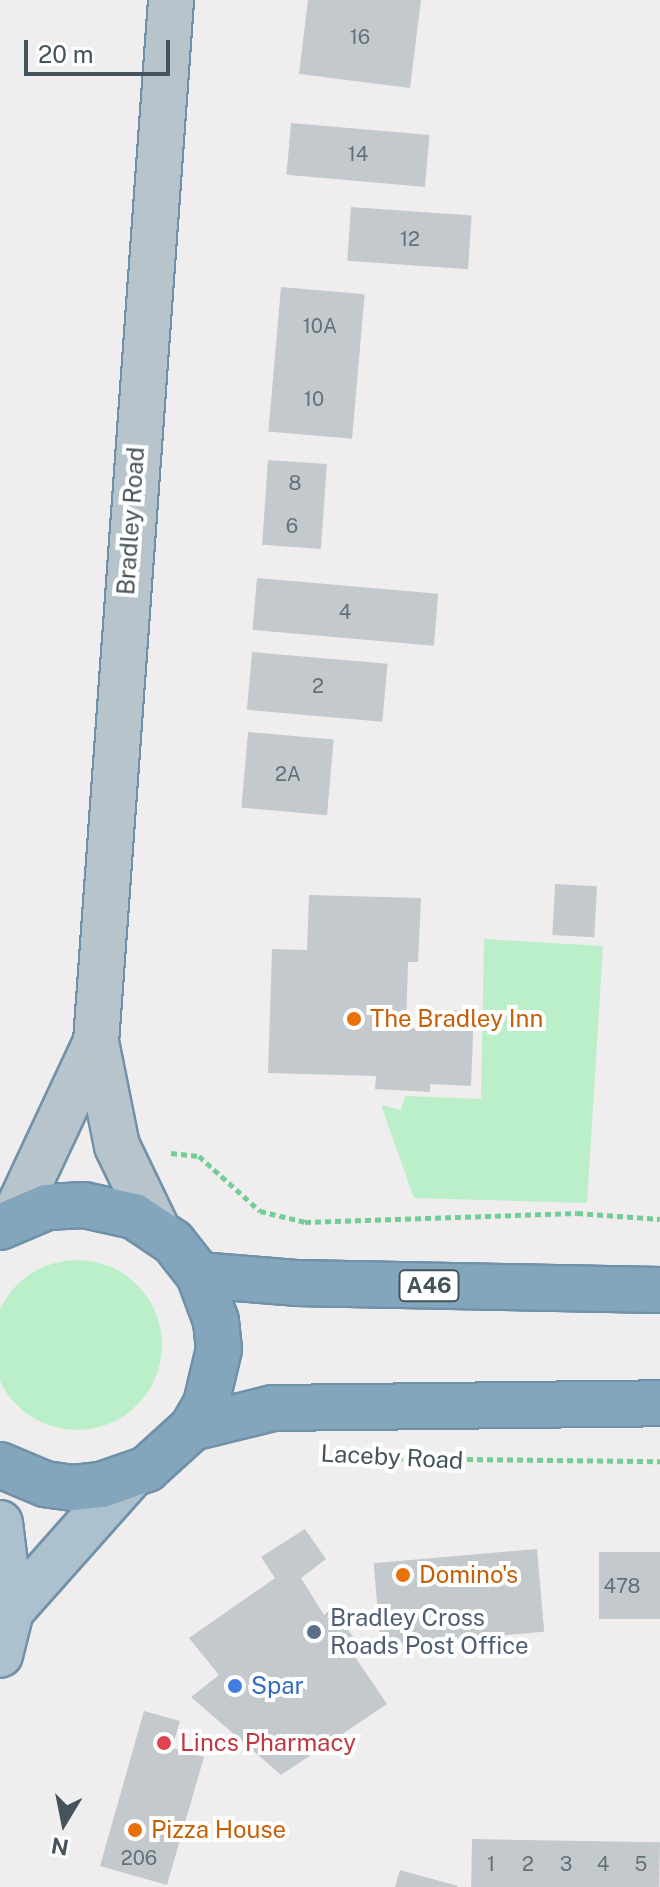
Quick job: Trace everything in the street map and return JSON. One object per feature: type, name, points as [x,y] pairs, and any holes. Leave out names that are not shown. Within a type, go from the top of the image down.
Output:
[{"type":"highway","points":[[0,1465],[45,1484],[73,1488],[129,1478],[164,1458],[192,1428],[211,1391],[219,1349],[216,1321],[199,1275],[157,1229],[134,1216],[84,1205],[47,1207],[6,1223]]},
{"type":"highway","name":"A46","points":[[199,1275],[296,1283],[660,1290]]},
{"type":"highway","name":"Laceby Road","points":[[192,1428],[273,1408],[660,1403]]},
{"type":"main road","points":[[11,1611],[129,1478]]},
{"type":"main road","points":[[0,1523],[11,1611],[0,1655]]},
{"type":"street","name":"Bradley Road","points":[[157,1229],[117,1146],[96,1042],[171,0]]},
{"type":"street","name":"Bradley Road","points":[[6,1223],[96,1042]]},
{"type":"path","points":[[117,1146],[199,1156],[260,1211],[305,1222],[577,1213],[660,1219]]},
{"type":"path","name":"Laceby Road","points":[[345,1456],[660,1461]]},
{"type":"green space","points":[[484,939],[603,946],[587,1203],[414,1198],[381,1105],[401,1110],[405,1096],[481,1099]]},
{"type":"green space","points":[[77,1260],[109,1267],[137,1285],[155,1313],[162,1345],[155,1377],[137,1405],[109,1423],[77,1430],[45,1423],[17,1405],[-1,1377],[-8,1345],[-1,1313],[17,1285],[45,1267]]},
{"type":"building","points":[[308,0],[421,0],[410,88],[299,74]]},
{"type":"building","points":[[291,123],[429,135],[425,187],[286,175]]},
{"type":"building","points":[[351,207],[472,215],[468,269],[347,261]]},
{"type":"building","points":[[281,287],[365,294],[352,439],[268,431]]},
{"type":"building","points":[[268,460],[327,464],[321,549],[262,545]]},
{"type":"building","points":[[257,578],[438,594],[434,646],[252,630]]},
{"type":"building","points":[[252,652],[387,664],[382,722],[247,710]]},
{"type":"building","points":[[248,732],[334,739],[327,815],[241,808]]},
{"type":"building","points":[[555,884],[597,886],[594,937],[552,935]]},
{"type":"building","points":[[309,895],[421,898],[418,962],[408,962],[406,1028],[432,1029],[433,1010],[474,1011],[471,1086],[430,1084],[430,1092],[375,1089],[376,1076],[268,1073],[272,949],[307,950]]},
{"type":"building","points":[[305,1529],[326,1559],[301,1578],[324,1615],[332,1608],[357,1642],[349,1648],[387,1704],[281,1775],[191,1697],[219,1675],[189,1638],[275,1578],[261,1557]]},
{"type":"building","points":[[537,1549],[544,1632],[381,1646],[374,1563]]},
{"type":"building","points":[[599,1552],[660,1552],[660,1619],[599,1619]]},
{"type":"building","points":[[144,1711],[180,1721],[172,1748],[204,1757],[167,1885],[100,1866]]},
{"type":"building","points":[[472,1839],[660,1842],[659,1887],[471,1887]]},
{"type":"building","points":[[400,1870],[458,1886],[458,1887],[395,1887]]},
{"type":"place","name":"The Bradley Inn","points":[[354,1019]]},
{"type":"place","name":"Domino's","points":[[403,1575]]},
{"type":"place","name":"Bradley Cross Roads Post Office","points":[[314,1632]]},
{"type":"place","name":"Spar","points":[[235,1686]]},
{"type":"place","name":"Lincs Pharmacy","points":[[164,1743]]},
{"type":"place","name":"Pizza House","points":[[135,1830]]}]
